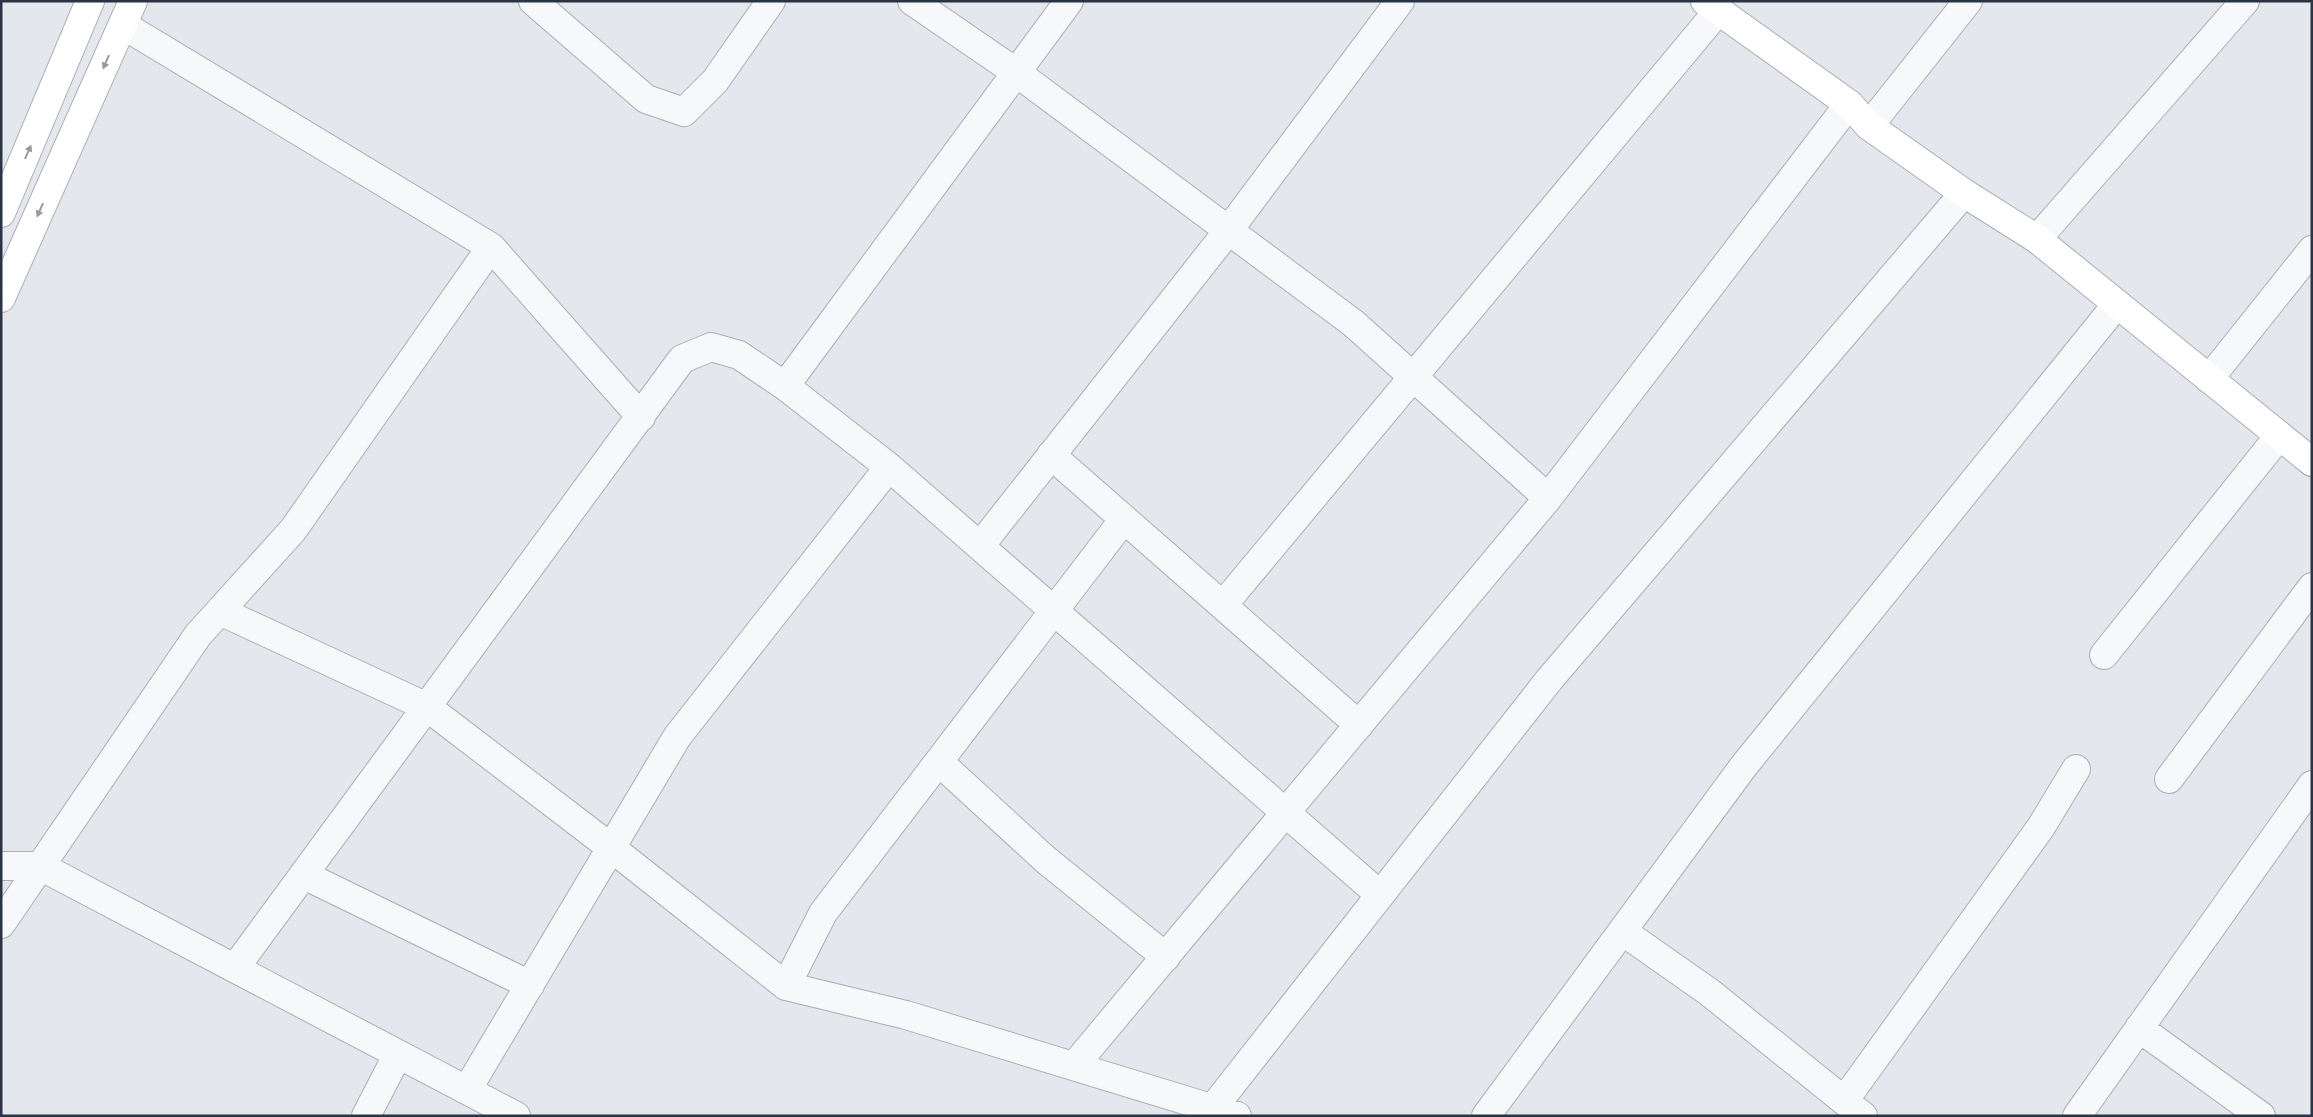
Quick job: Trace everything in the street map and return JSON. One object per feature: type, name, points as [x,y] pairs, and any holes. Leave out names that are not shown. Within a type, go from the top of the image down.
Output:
[{"type":"street","points":[[533,1],[646,100],[684,112],[715,82],[771,1]]},
{"type":"street","points":[[912,1],[1017,73],[1352,323],[1548,498]]},
{"type":"street","points":[[785,386],[1069,1]]},
{"type":"street","points":[[980,546],[1228,231],[1400,1]]},
{"type":"street","points":[[1869,126],[1968,1]]},
{"type":"street","points":[[2037,239],[2245,1]]},
{"type":"street","points":[[1,212],[87,2]]},
{"type":"street","points":[[1223,605],[1413,378],[1712,6],[1849,104],[1869,126],[1964,193],[2037,239],[2312,462]]},
{"type":"street","points":[[1,298],[128,13],[491,247],[641,417]]},
{"type":"street","points":[[1074,1066],[1548,498],[1849,104]]},
{"type":"street","points":[[220,611],[427,708],[786,986],[906,1015],[1225,1112],[1380,895],[1548,680],[1964,193]]},
{"type":"street","points":[[1,924],[198,635],[293,530],[491,247]]},
{"type":"street","points":[[2209,380],[2312,250]]},
{"type":"street","points":[[1486,1116],[1743,766],[2117,304]]},
{"type":"street","points":[[235,968],[682,359],[712,347],[739,355],[785,386],[889,467],[1380,895]]},
{"type":"street","points":[[2104,655],[2279,436]]},
{"type":"street","points":[[1051,455],[1359,725]]},
{"type":"street","points":[[467,1090],[677,737],[889,467]]},
{"type":"street","points":[[786,986],[823,913],[1055,612],[1124,519]]},
{"type":"street","points":[[2169,779],[2312,587]]},
{"type":"street","points":[[939,762],[1046,860],[1166,957]]},
{"type":"street","points":[[1622,931],[1709,992],[1854,1108],[2041,827],[2076,769]]},
{"type":"street","points":[[2077,1116],[2312,785]]},
{"type":"street","points":[[1,866],[40,866],[516,1116]]},
{"type":"street","points":[[304,874],[530,985]]},
{"type":"street","points":[[2139,1028],[2261,1116]]},
{"type":"street","points":[[366,1116],[398,1054]]}]
